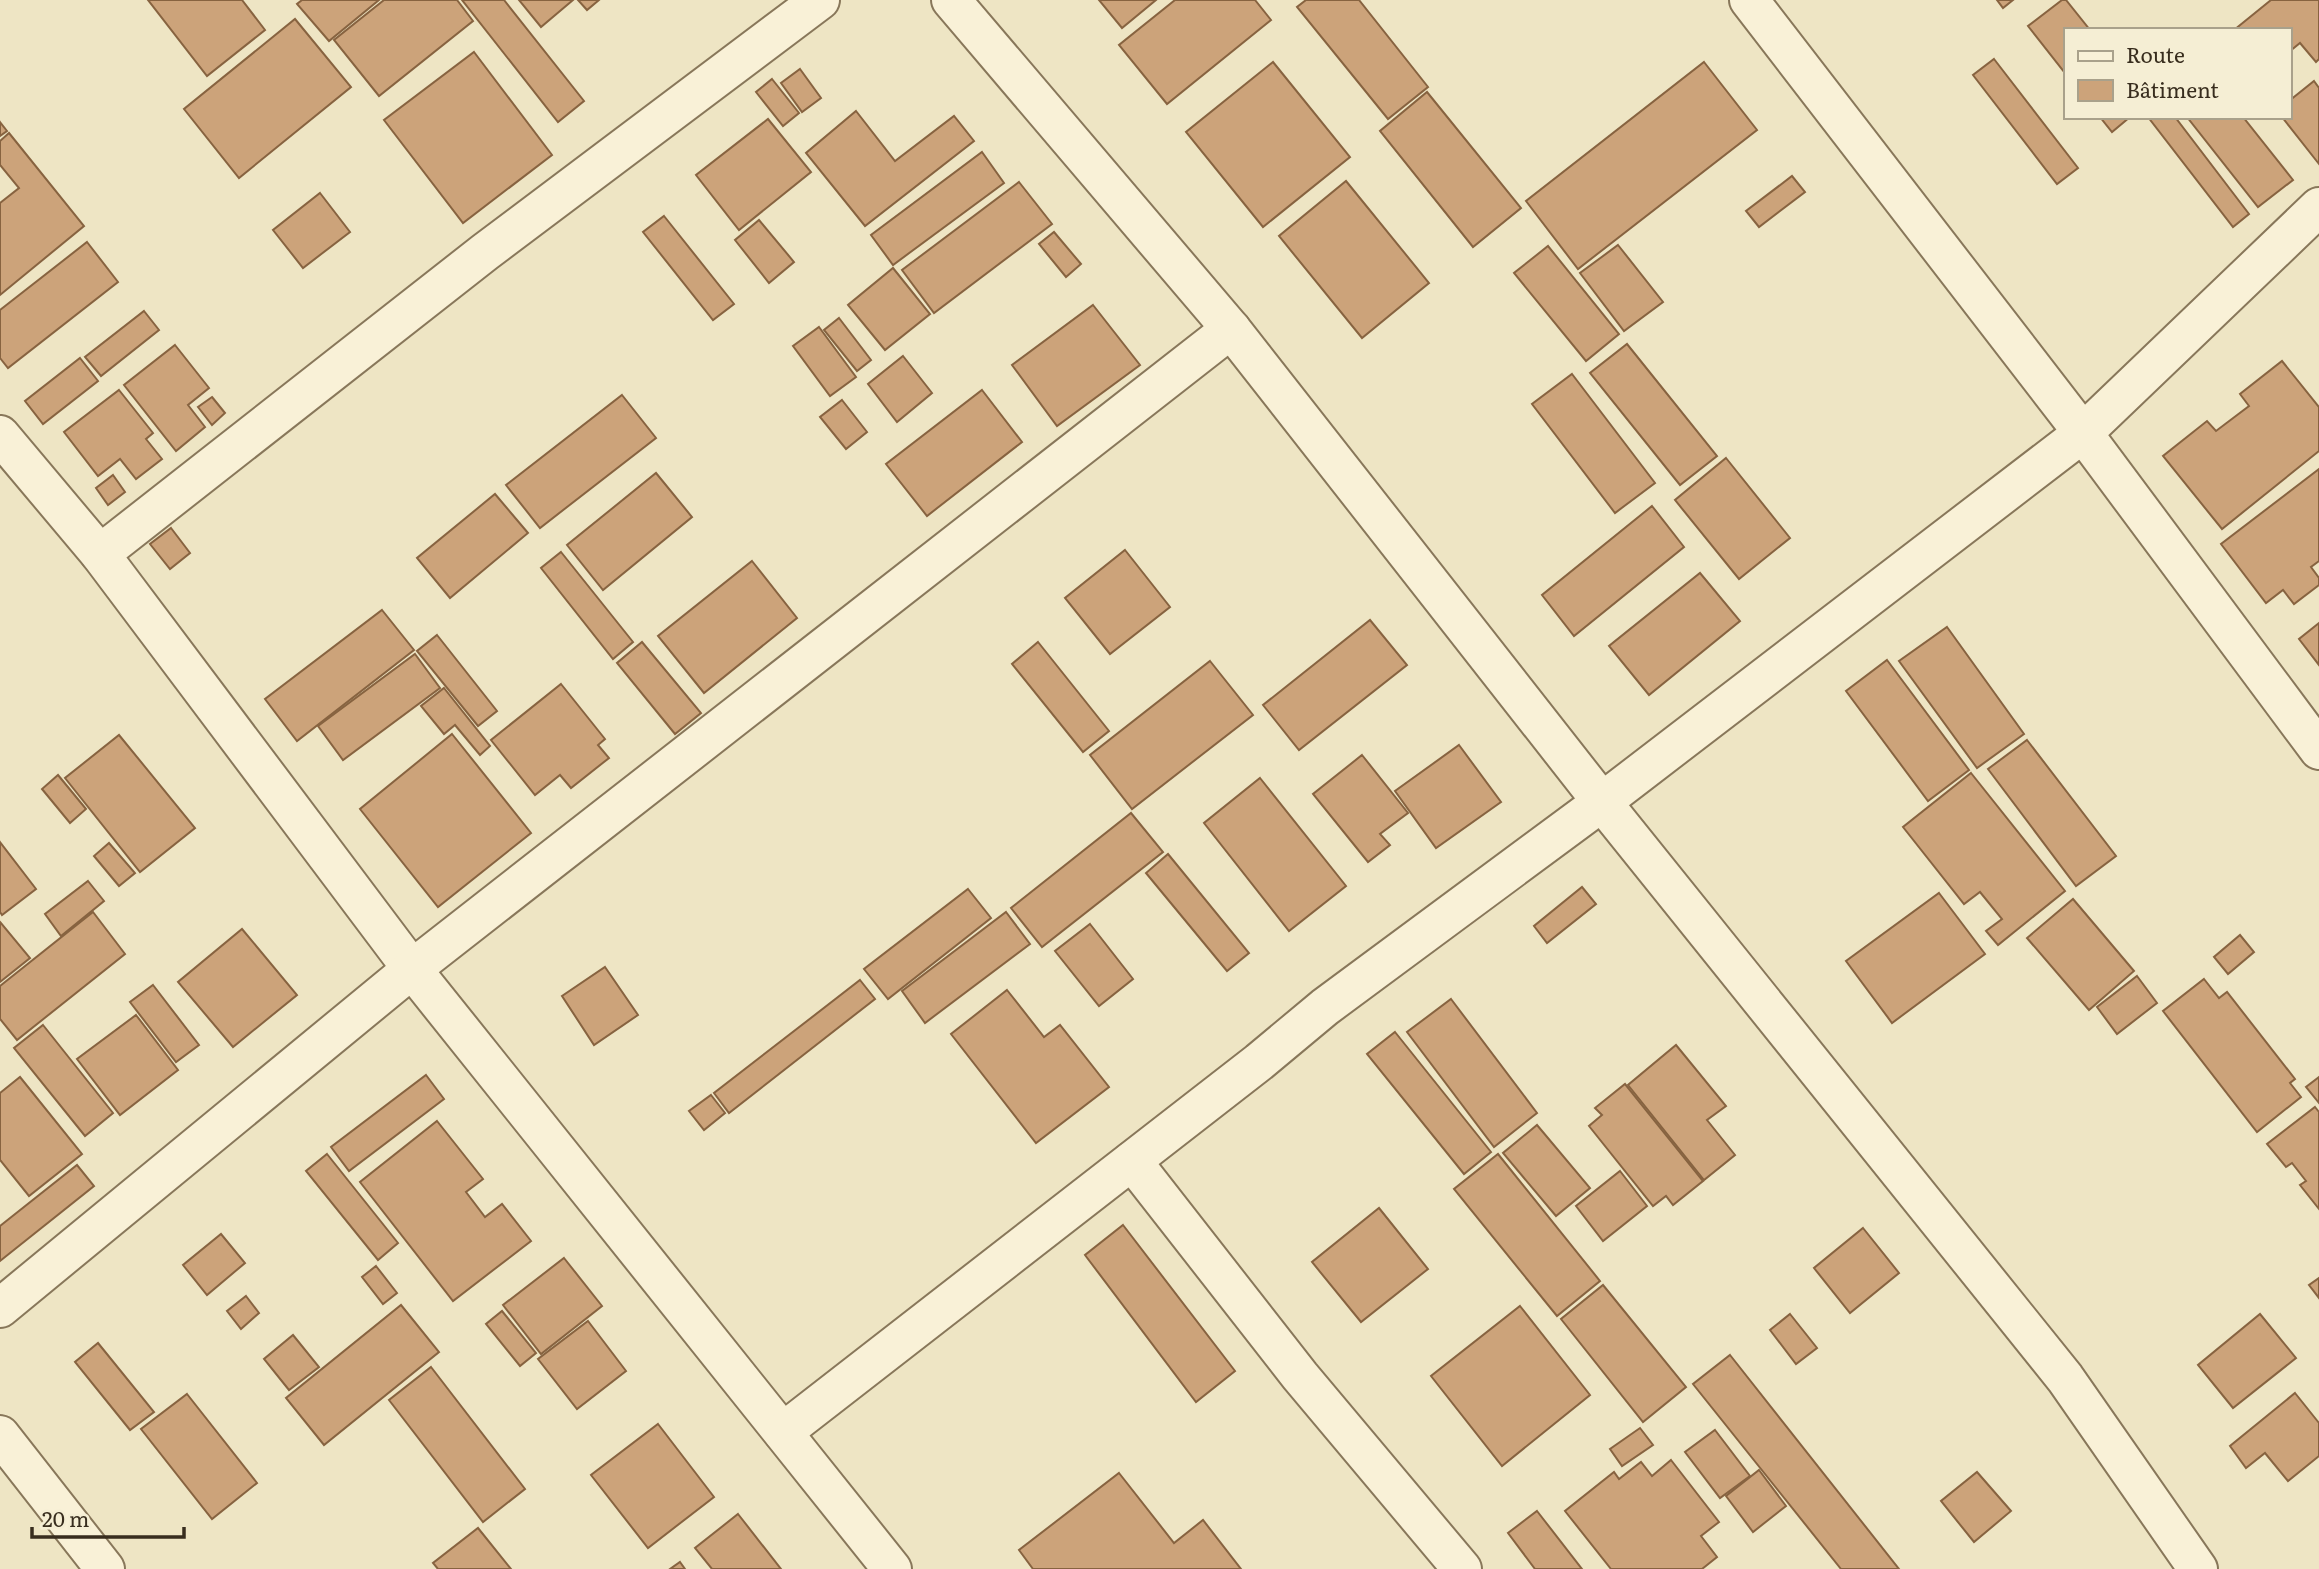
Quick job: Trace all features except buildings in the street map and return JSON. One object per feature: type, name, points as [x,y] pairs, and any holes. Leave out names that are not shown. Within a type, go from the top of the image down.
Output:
[{"type":"street","points":[[100,554],[485,252],[820,0]]},
{"type":"street","points":[[951,0],[1231,329],[1602,802],[2065,1378],[2198,1569]]},
{"type":"street","points":[[1749,0],[2083,433],[2319,750]]},
{"type":"street","points":[[782,1432],[1132,1161],[1325,1007],[1602,802],[2083,433],[2319,206]]},
{"type":"street","points":[[0,1308],[412,969],[1231,329]]},
{"type":"street","points":[[0,435],[100,554],[412,969],[892,1569]]},
{"type":"street","points":[[1132,1161],[1300,1376],[1462,1569]]},
{"type":"street","points":[[0,1435],[105,1569]]}]
